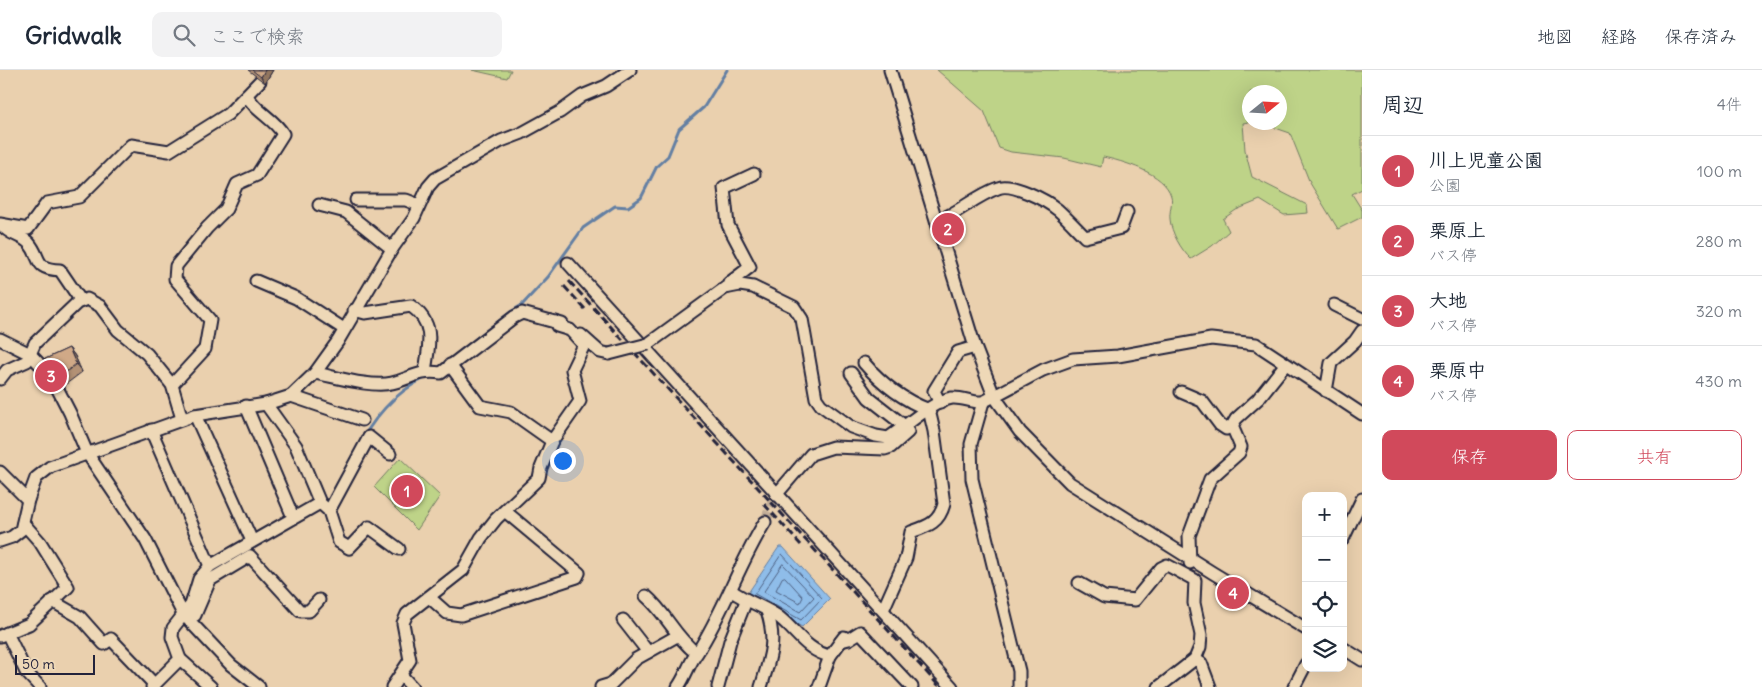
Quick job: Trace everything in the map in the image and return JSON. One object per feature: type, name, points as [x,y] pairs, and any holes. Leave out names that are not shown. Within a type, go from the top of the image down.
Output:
[{"type":"street","points":[[0,541],[12,537],[21,530],[28,500],[36,478],[50,467],[194,415],[266,404],[291,396],[315,373],[344,329],[392,248],[414,218],[428,187],[435,179],[501,142],[537,125],[582,96],[606,86],[630,70]]},
{"type":"street","points":[[890,70],[975,346],[994,396],[1020,432],[1070,483],[1304,627]]},
{"type":"street","points":[[1,224],[28,229],[47,203],[79,197],[131,145],[169,151],[228,114],[260,81]]},
{"type":"street","points":[[172,385],[205,349],[210,320],[175,278],[176,266],[207,228],[226,210],[237,184],[257,175],[283,134],[279,126],[252,105],[247,94]]},
{"type":"street","points":[[728,287],[729,283],[750,267],[728,225],[724,188],[754,174]]},
{"type":"street","points":[[937,221],[953,215],[968,203],[999,187],[1011,186],[1056,209],[1086,237],[1121,228],[1127,212]]},
{"type":"street","points":[[356,200],[406,200],[419,205]]},
{"type":"street","points":[[319,205],[346,212],[392,248]]},
{"type":"street","points":[[1,224],[8,233],[28,243],[40,265],[48,270],[60,270],[81,301]]},
{"type":"street","points":[[568,263],[776,495],[952,687]]},
{"type":"street","points":[[256,281],[296,298],[344,329]]},
{"type":"street","points":[[315,373],[377,384],[392,384],[450,365],[522,313],[572,327],[600,352],[609,354],[648,344],[728,287],[740,285],[753,287],[794,307],[802,319],[816,398],[832,415],[851,427],[876,436],[888,438],[940,403],[951,398],[965,398],[976,402],[983,402],[1043,370],[1074,359],[1118,356],[1211,338],[1256,344],[1285,365],[1362,414]]},
{"type":"street","points":[[0,379],[7,370],[27,361],[35,343],[81,301],[87,299],[100,306],[118,330],[147,354],[172,385],[182,419]]},
{"type":"street","points":[[1334,305],[1362,319]]},
{"type":"street","points":[[354,310],[365,313],[411,306],[422,314],[431,338],[431,372]]},
{"type":"street","points":[[392,687],[410,660],[403,623],[407,614],[463,570],[481,538],[496,519],[506,512],[539,478],[552,441],[580,401],[572,370],[584,345],[570,330],[557,326],[556,322]]},
{"type":"street","points":[[1326,391],[1332,363],[1355,341],[1362,331]]},
{"type":"street","points":[[0,339],[30,354],[51,376],[66,404],[87,453],[145,540],[183,614],[194,621],[231,665],[259,687]]},
{"type":"street","points":[[940,403],[934,391],[958,352],[975,346]]},
{"type":"street","points":[[864,363],[887,387],[914,405],[929,410]]},
{"type":"street","points":[[450,365],[480,406],[511,412],[552,441]]},
{"type":"street","points":[[1180,392],[1202,401],[1220,426],[1226,429],[1232,426],[1236,419],[1258,399],[1285,365]]},
{"type":"street","points":[[776,495],[811,454],[833,447],[878,449],[891,447],[912,428],[869,398],[851,373]]},
{"type":"street","points":[[291,396],[362,420]]},
{"type":"street","points":[[983,402],[971,444],[972,479],[1019,671],[1019,687]]},
{"type":"street","points":[[266,404],[296,446],[339,542],[349,548],[369,527],[399,549]]},
{"type":"street","points":[[246,406],[293,517]]},
{"type":"street","points":[[883,610],[906,558],[911,532],[933,524],[941,515],[944,504],[934,431],[929,410]]},
{"type":"street","points":[[194,415],[252,541]]},
{"type":"street","points":[[1185,575],[1191,559],[1189,536],[1210,479],[1239,453],[1240,447],[1232,426]]},
{"type":"street","points":[[151,430],[210,566]]},
{"type":"street","points":[[211,687],[180,659],[172,637],[173,628],[191,605],[199,578],[210,566],[293,517],[324,507],[369,437],[390,454]]},
{"type":"street","points":[[0,472],[28,500]]},
{"type":"street","points":[[1344,537],[1362,499]]},
{"type":"street","points":[[429,597],[447,614],[461,615],[577,577],[579,573],[506,512]]},
{"type":"street","points":[[678,687],[696,653],[706,642],[732,591],[751,546],[765,522]]},
{"type":"street","points":[[23,523],[40,542],[68,587],[29,624],[4,634],[26,672],[40,687]]},
{"type":"street","points":[[194,621],[210,580],[250,556],[300,611],[309,611],[319,600]]},
{"type":"street","points":[[1078,584],[1104,597],[1135,600],[1161,568],[1167,565],[1195,580],[1194,603],[1201,635],[1194,660],[1159,687]]},
{"type":"street","points":[[732,591],[746,601],[779,617],[800,639],[819,654],[830,656]]},
{"type":"street","points":[[646,596],[660,607],[677,636],[696,653]]},
{"type":"street","points":[[718,687],[730,641],[746,601]]},
{"type":"street","points":[[52,602],[80,617],[104,644],[111,639],[154,686],[180,659]]},
{"type":"street","points":[[761,687],[769,662],[774,635],[768,612]]},
{"type":"street","points":[[623,620],[648,652]]},
{"type":"street","points":[[819,687],[830,656],[843,639],[849,639],[860,632],[912,687]]},
{"type":"street","points":[[600,687],[611,684],[636,660],[677,636]]},
{"type":"street","points":[[1347,651],[1362,660]]},
{"type":"street","points":[[1194,660],[1201,663],[1210,687]]},
{"type":"street","points":[[1294,687],[1302,672]]},
{"type":"street","points":[[401,675],[412,687]]},
{"type":"green space","points":[[472,70],[511,70],[507,78]]},
{"type":"green space","points":[[937,70],[1362,70],[1362,189],[1352,194],[1362,210],[1362,217],[1338,229],[1310,183],[1290,133],[1281,130],[1287,130],[1287,85],[1242,85],[1242,130],[1244,130],[1245,150],[1252,177],[1307,205],[1308,213],[1284,215],[1260,200],[1236,210],[1223,219],[1229,231],[1212,246],[1191,259],[1174,235],[1170,219],[1171,196],[1161,181],[1142,169],[1103,157],[1101,167],[1064,158],[1011,152],[999,148],[984,111]]},
{"type":"green space","points":[[400,458],[440,496],[417,530],[374,487]]},
{"type":"water","points":[[779,547],[783,547],[830,599],[802,627],[746,596]]},
{"type":"building","points":[[252,70],[265,70],[261,77]]},
{"type":"building","points":[[69,348],[76,364],[56,380],[43,360]]},
{"type":"waterway","points":[[450,359],[522,305],[548,277],[583,228],[615,206],[628,207],[641,198],[657,166],[668,156],[679,129],[704,107],[727,70]]},
{"type":"waterway","points":[[352,458],[373,422],[391,402],[425,378]]},
{"type":"tunnel","points":[[765,522],[776,495]]},
{"type":"railway","points":[[569,281],[940,687]]},
{"type":"railway","points":[[564,286],[585,309]]},
{"type":"railway","points":[[764,504],[801,545]]},
{"type":"place","name":"栗原上","points":[[948,229]]},
{"type":"place","name":"大地","points":[[51,376]]},
{"type":"place","name":"川上児童公園","points":[[407,491]]},
{"type":"place","name":"栗原中","points":[[1233,593]]}]
